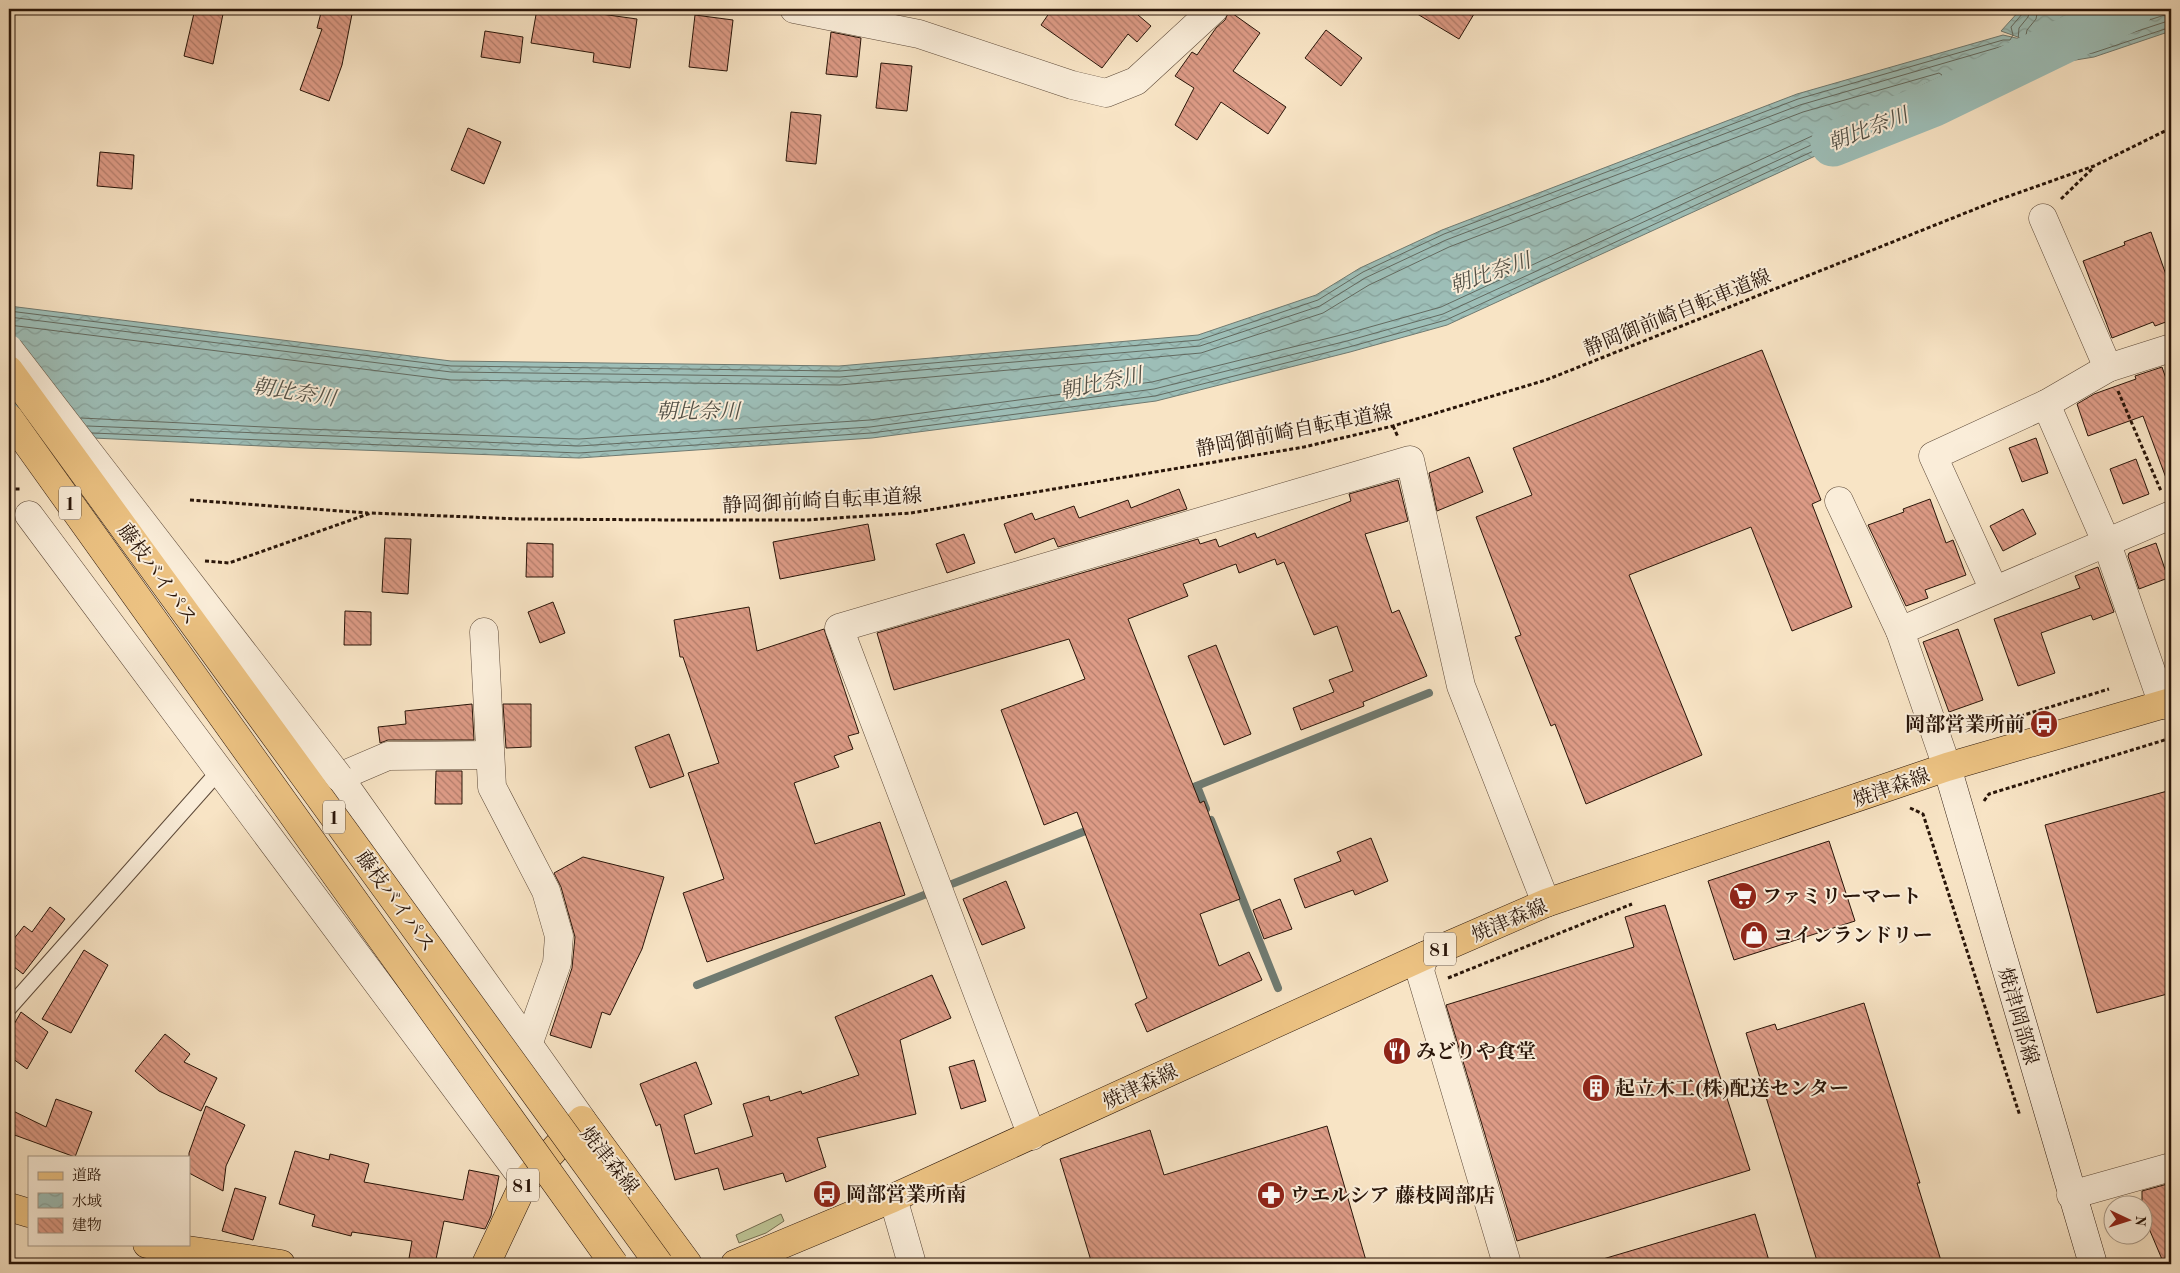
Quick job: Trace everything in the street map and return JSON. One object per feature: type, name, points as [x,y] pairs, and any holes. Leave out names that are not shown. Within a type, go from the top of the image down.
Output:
[{"type":"main road","name":"藤枝バイパス","points":[[9,370],[659,1264]]},
{"type":"main road","name":"藤枝バイパス","points":[[9,418],[614,1264]]},
{"type":"main road","name":"焼津森線","points":[[735,1264],[894,1198],[1424,956],[1546,904],[1947,767],[2167,704]]},
{"type":"main road","name":"焼津森線","points":[[486,1264],[525,1181],[582,1120],[688,1264]]},
{"type":"main road","points":[[9,1208],[28,1213]]},
{"type":"main road","points":[[160,1246],[281,1264]]},
{"type":"street","points":[[794,9],[919,34],[1072,85],[1106,93],[1136,81],[1214,9]]},
{"type":"street","points":[[2043,218],[2108,368]]},
{"type":"street","points":[[1994,590],[1933,456],[2046,404],[2108,368],[2171,348]]},
{"type":"street","points":[[9,349],[339,777],[582,1120]]},
{"type":"street","points":[[2046,404],[2106,544],[2167,704]]},
{"type":"street","points":[[1032,1136],[839,628],[1410,460],[1461,686],[1546,904]]},
{"type":"street","name":"焼津岡部線","points":[[1839,501],[1900,631],[1947,767],[2071,1195],[2093,1264]]},
{"type":"street","points":[[1900,631],[2106,544],[2167,505]]},
{"type":"street","points":[[29,515],[525,1181]]},
{"type":"street","points":[[484,632],[492,786],[546,891],[559,936],[557,964],[528,1045]]},
{"type":"street","points":[[339,777],[388,756],[490,755]]},
{"type":"street","points":[[1424,956],[1420,971],[1506,1264]]},
{"type":"street","points":[[2071,1195],[2171,1167]]},
{"type":"street","points":[[894,1198],[912,1264]]},
{"type":"lane","points":[[12,999],[219,770]]},
{"type":"path","name":"静岡御前崎自転車道線","points":[[190,500],[371,513],[520,518],[808,520],[911,513],[1304,447],[1393,426],[1546,380],[1998,200],[2094,166],[2171,128]]},
{"type":"path","points":[[2043,218],[2094,166]]},
{"type":"path","points":[[2108,368],[2167,505]]},
{"type":"path","points":[[2005,720],[2109,689]]},
{"type":"path","points":[[1983,804],[1989,794],[2171,738]]},
{"type":"path","points":[[1902,811],[1911,808],[1923,814],[2022,1124]]},
{"type":"path","points":[[1447,978],[1640,901]]},
{"type":"green space","points":[[781,1214],[784,1221],[766,1233],[739,1243],[736,1235]]},
{"type":"water","points":[[2021,9],[2171,9],[2171,31],[2094,57],[1996,73],[1447,325],[1350,352],[1156,401],[872,438],[579,458],[304,448],[9,434],[9,306],[451,361],[839,366],[1198,335],[1316,295],[1360,268],[1442,230],[1797,94],[2003,35],[2029,41],[2001,31]]},
{"type":"building","points":[[195,9],[224,9],[213,64],[184,56]]},
{"type":"building","points":[[322,9],[353,9],[342,65],[329,101],[300,90],[322,29],[317,28]]},
{"type":"building","points":[[537,9],[565,9],[637,19],[630,68],[593,62],[594,53],[531,43]]},
{"type":"building","points":[[1052,9],[1131,9],[1151,26],[1137,42],[1128,34],[1102,68],[1041,25]]},
{"type":"building","points":[[1409,9],[1477,9],[1459,39]]},
{"type":"building","points":[[1229,11],[1260,33],[1233,71],[1286,107],[1268,134],[1221,102],[1197,140],[1175,125],[1194,88],[1175,76],[1192,52],[1197,55],[1216,28],[1225,20]]},
{"type":"building","points":[[695,15],[733,20],[727,71],[689,67]]},
{"type":"building","points":[[1326,30],[1362,58],[1341,86],[1305,58]]},
{"type":"building","points":[[485,31],[523,37],[520,63],[481,57]]},
{"type":"building","points":[[831,32],[861,38],[857,77],[826,74]]},
{"type":"building","points":[[881,63],[912,66],[907,111],[876,108]]},
{"type":"building","points":[[791,112],[821,115],[816,164],[786,161]]},
{"type":"building","points":[[468,128],[501,142],[484,184],[451,170]]},
{"type":"building","points":[[100,152],[134,155],[132,189],[97,186]]},
{"type":"building","points":[[2151,232],[2171,289],[2171,320],[2155,326],[2153,322],[2112,338],[2083,261],[2125,245],[2124,242]]},
{"type":"building","points":[[1762,350],[1821,500],[1812,504],[1852,607],[1792,631],[1751,527],[1629,575],[1702,755],[1586,804],[1555,724],[1551,726],[1515,637],[1521,635],[1476,517],[1532,495],[1513,448]]},
{"type":"building","points":[[2162,367],[2171,393],[2171,485],[2169,486],[2143,416],[2088,436],[2077,404],[2094,394],[2136,379],[2135,376]]},
{"type":"building","points":[[2036,438],[2048,473],[2022,482],[2009,448]]},
{"type":"building","points":[[1469,457],[1483,492],[1437,511],[1429,473]]},
{"type":"building","points":[[2136,459],[2149,494],[2123,504],[2110,469]]},
{"type":"building","points":[[1398,480],[1408,521],[1365,534],[1392,613],[1399,610],[1427,676],[1363,702],[1364,706],[1301,730],[1293,708],[1334,692],[1329,680],[1353,671],[1337,626],[1314,635],[1284,562],[1277,565],[1275,559],[1239,573],[1236,564],[1183,584],[1188,596],[1128,619],[1200,803],[1204,801],[1240,899],[1200,914],[1219,966],[1249,952],[1262,980],[1147,1032],[1135,1004],[1147,998],[1077,812],[1044,825],[1001,710],[1085,679],[1069,639],[894,690],[877,633],[1198,539],[1200,544],[1216,539],[1219,547],[1255,533],[1257,538],[1351,501],[1349,494]]},
{"type":"building","points":[[1179,489],[1187,509],[1058,547],[1054,538],[1015,553],[1004,524],[1032,513],[1035,520],[1074,506],[1079,518],[1128,500],[1131,508]]},
{"type":"building","points":[[1930,499],[1946,543],[1953,540],[1966,575],[1925,590],[1928,598],[1906,606],[1868,525],[1904,512],[1903,509]]},
{"type":"building","points":[[2023,509],[2036,534],[2003,551],[1990,526]]},
{"type":"building","points":[[868,524],[875,560],[780,579],[773,542]]},
{"type":"building","points":[[964,534],[975,563],[947,573],[936,544]]},
{"type":"building","points":[[385,538],[411,539],[408,594],[382,592]]},
{"type":"building","points":[[527,543],[553,544],[553,577],[526,577]]},
{"type":"building","points":[[2156,543],[2168,578],[2139,589],[2128,556],[2129,553]]},
{"type":"building","points":[[2098,567],[2114,612],[2093,620],[2091,615],[2041,633],[2055,673],[2018,686],[1994,619],[2080,588],[2075,576]]},
{"type":"building","points":[[553,602],[565,633],[540,643],[528,612]]},
{"type":"building","points":[[749,607],[757,651],[824,629],[859,733],[848,736],[853,749],[834,756],[839,767],[794,783],[815,844],[880,822],[905,895],[707,962],[683,893],[724,879],[688,773],[719,763],[683,657],[680,657],[674,620]]},
{"type":"building","points":[[345,611],[371,612],[371,645],[344,645]]},
{"type":"building","points":[[1958,629],[1983,700],[1949,712],[1923,642]]},
{"type":"building","points":[[1216,645],[1251,734],[1224,745],[1188,656]]},
{"type":"building","points":[[472,704],[474,740],[388,740],[380,743],[378,727],[406,724],[405,711]]},
{"type":"building","points":[[503,704],[531,704],[531,747],[506,748]]},
{"type":"building","points":[[669,734],[684,776],[650,788],[635,747]]},
{"type":"building","points":[[436,771],[462,771],[462,804],[435,804]]},
{"type":"building","points":[[2171,790],[2171,993],[2097,1013],[2045,825]]},
{"type":"building","points":[[1371,838],[1388,881],[1355,895],[1353,890],[1305,908],[1294,879],[1341,861],[1337,852]]},
{"type":"building","points":[[1829,841],[1855,921],[1734,960],[1708,881]]},
{"type":"building","points":[[583,857],[664,877],[642,949],[610,1015],[602,1012],[591,1048],[550,1035],[572,968],[575,937],[561,887],[554,873]]},
{"type":"building","points":[[1006,881],[1025,928],[982,945],[963,899]]},
{"type":"building","points":[[1280,899],[1292,929],[1264,939],[1253,910]]},
{"type":"building","name":"起立木工(株)配送センター","points":[[1665,905],[1750,1170],[1517,1241],[1446,1005],[1634,947],[1625,917]]},
{"type":"building","points":[[50,907],[65,919],[23,974],[9,963],[9,945],[24,926],[32,932]]},
{"type":"building","points":[[84,950],[108,965],[71,1033],[42,1019]]},
{"type":"building","points":[[932,975],[951,1018],[900,1040],[916,1114],[817,1138],[826,1167],[786,1182],[783,1173],[724,1190],[718,1168],[675,1180],[660,1124],[656,1126],[640,1084],[696,1062],[712,1104],[684,1115],[695,1154],[753,1136],[743,1104],[769,1096],[770,1101],[801,1091],[802,1094],[859,1075],[835,1017]]},
{"type":"building","points":[[1864,1003],[1920,1183],[1917,1183],[1942,1264],[1818,1264],[1746,1033],[1775,1024],[1777,1030]]},
{"type":"building","points":[[21,1012],[48,1032],[27,1069],[9,1056],[9,1033]]},
{"type":"building","points":[[165,1034],[190,1054],[184,1062],[217,1078],[201,1111],[159,1091],[135,1071]]},
{"type":"building","points":[[974,1060],[986,1101],[961,1109],[949,1067]]},
{"type":"building","points":[[56,1099],[92,1112],[75,1156],[72,1156],[9,1133],[9,1109],[46,1127]]},
{"type":"building","points":[[206,1106],[245,1125],[226,1166],[223,1191],[190,1174],[189,1153]]},
{"type":"building","points":[[1327,1126],[1367,1264],[1092,1264],[1060,1159],[1150,1130],[1164,1175]]},
{"type":"building","points":[[295,1151],[329,1160],[330,1154],[369,1164],[364,1182],[463,1200],[469,1170],[499,1176],[491,1216],[485,1229],[444,1221],[435,1264],[408,1264],[412,1241],[352,1232],[351,1236],[312,1226],[315,1215],[279,1204]]},
{"type":"building","points":[[2171,1183],[2171,1264],[2164,1264],[2152,1236],[2152,1196],[2142,1196],[2142,1191]]},
{"type":"building","points":[[235,1188],[266,1197],[253,1240],[222,1231]]},
{"type":"building","points":[[1755,1214],[1770,1264],[1603,1264],[1603,1259]]},
{"type":"waterway","name":"朝比奈川","points":[[1833,144],[1934,104],[2130,9]]},
{"type":"waterway","points":[[1184,791],[1429,693]]},
{"type":"waterway","points":[[1197,786],[1206,809]]},
{"type":"waterway","points":[[1211,820],[1278,988]]},
{"type":"waterway","points":[[697,985],[1093,828]]},
{"type":"place","name":"岡部営業所前","points":[[2044,724]]},
{"type":"place","name":"ファミリーマート","points":[[1743,896]]},
{"type":"place","name":"コインランドリー","points":[[1754,935]]},
{"type":"place","name":"みどりや食堂","points":[[1397,1051]]},
{"type":"place","name":"起立木工(株)配送センター","points":[[1596,1088]]},
{"type":"place","name":"岡部営業所南","points":[[827,1194]]},
{"type":"place","name":"ウエルシア 藤枝岡部店","points":[[1271,1195]]}]
